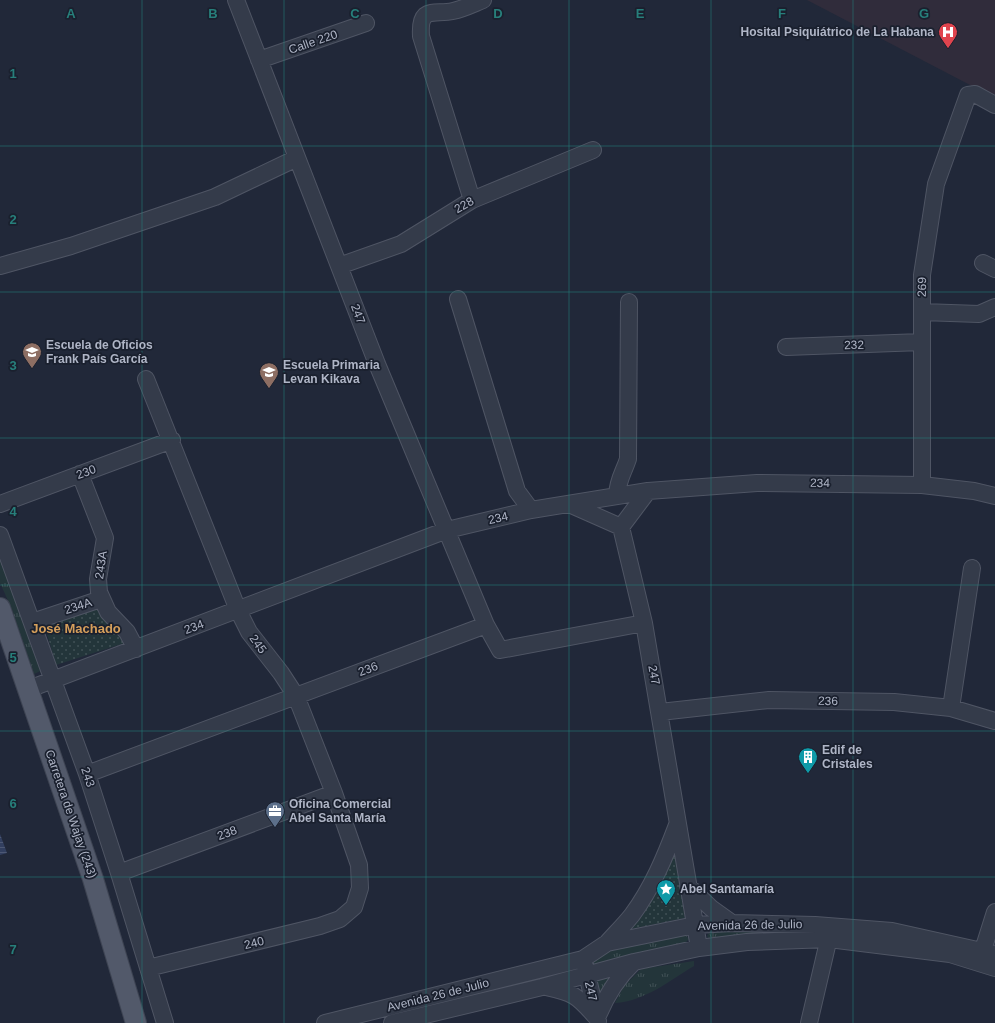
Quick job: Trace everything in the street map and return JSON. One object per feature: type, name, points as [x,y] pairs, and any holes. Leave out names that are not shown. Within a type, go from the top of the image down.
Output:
[{"type":"main road","name":"Carretera de Wajay (243)","points":[[0,608],[29,689],[93,880],[136,1023]]},
{"type":"street","name":"247","points":[[236,0],[377,364],[486,625]]},
{"type":"street","points":[[472,200],[421,36],[421,26],[423,19],[429,13],[442,6],[453,11],[483,0]]},
{"type":"street","name":"Calle 220","points":[[260,60],[366,23]]},
{"type":"street","name":"269","points":[[922,484],[922,275],[936,184],[968,95],[975,94],[995,104]]},
{"type":"street","name":"228","points":[[339,266],[402,244],[472,200],[593,150]]},
{"type":"street","points":[[0,266],[71,246],[215,197],[297,158]]},
{"type":"street","points":[[458,299],[517,491],[531,510]]},
{"type":"street","points":[[617,495],[618,482],[628,459],[628,302]]},
{"type":"street","points":[[922,312],[979,314],[995,307]]},
{"type":"street","name":"232","points":[[786,348],[922,342]]},
{"type":"street","name":"245","points":[[146,379],[172,440],[238,610],[249,632],[296,696],[360,865],[360,888],[354,907]]},
{"type":"street","name":"230","points":[[0,504],[172,440]]},
{"type":"street","name":"243A","points":[[80,474],[105,538],[98,579],[99,592],[108,612],[127,632],[136,649]]},
{"type":"street","name":"234","points":[[29,689],[447,530],[531,510],[648,491],[757,483],[922,484],[974,491],[995,496]]},
{"type":"street","points":[[569,504],[621,526],[648,491]]},
{"type":"street","name":"247","points":[[621,526],[644,623],[699,948]]},
{"type":"street","name":"243","points":[[0,535],[87,774],[165,1023]]},
{"type":"street","points":[[951,708],[972,568]]},
{"type":"street","name":"234A","points":[[32,622],[101,598]]},
{"type":"street","points":[[486,625],[500,650],[644,623]]},
{"type":"street","name":"236","points":[[87,774],[486,625]]},
{"type":"street","name":"236","points":[[660,712],[769,700],[894,702],[951,708],[995,721]]},
{"type":"street","name":"238","points":[[119,873],[334,793]]},
{"type":"street","points":[[607,943],[631,916],[646,893],[661,868],[678,825]]},
{"type":"street","points":[[688,886],[711,908],[732,923]]},
{"type":"street","name":"240","points":[[148,968],[320,926],[340,918],[354,907]]},
{"type":"street","points":[[989,952],[995,912]]},
{"type":"street","name":"Avenida 26 de Julio","points":[[325,1023],[343,1021],[583,959],[607,943],[695,925],[732,923],[831,933],[950,954],[995,968]]},
{"type":"street","name":"Avenida 26 de Julio","points":[[392,1023],[542,987],[634,962],[699,948],[747,942],[831,933],[892,931],[989,952]]},
{"type":"street","points":[[809,1023],[831,933]]},
{"type":"street","name":"247","points":[[583,959],[597,1020]]},
{"type":"street","points":[[597,1020],[609,990],[620,975],[634,962]]},
{"type":"street","points":[[542,987],[564,991],[581,999],[597,1020]]},
{"type":"shaded area","name":"Hosital Psiquiátrico de La Habana","points":[[807,0],[995,0],[995,98]]},
{"type":"green space","points":[[0,547],[45,669],[34,674],[11,607],[0,583]]},
{"type":"green space","points":[[99,608],[125,643],[56,665],[45,627]]},
{"type":"green space","points":[[674,851],[685,918],[631,929],[662,884]]},
{"type":"green space","points":[[737,929],[767,934],[710,941],[707,936],[710,930]]},
{"type":"green space","points":[[684,933],[689,939],[683,945],[594,965],[593,958],[605,951]]},
{"type":"green space","points":[[694,961],[694,966],[647,994],[615,1003],[624,986],[641,969]]},
{"type":"green space","points":[[613,974],[598,997],[593,980]]},
{"type":"water","points":[[0,834],[7,853],[0,855]]},
{"type":"place","name":"Hosital Psiquiátrico de La Habana","points":[[948,49]]},
{"type":"place","name":"Escuela de Oficios Frank País García","points":[[32,369]]},
{"type":"place","name":"Escuela Primaria Levan Kikava","points":[[269,389]]},
{"type":"place","name":"Edif de Cristales","points":[[808,774]]},
{"type":"place","name":"Oficina Comercial Abel Santa María","points":[[275,828]]},
{"type":"place","name":"Abel Santamaría","points":[[666,906]]},
{"type":"district","name":"José Machado","points":[[76,628]]}]
